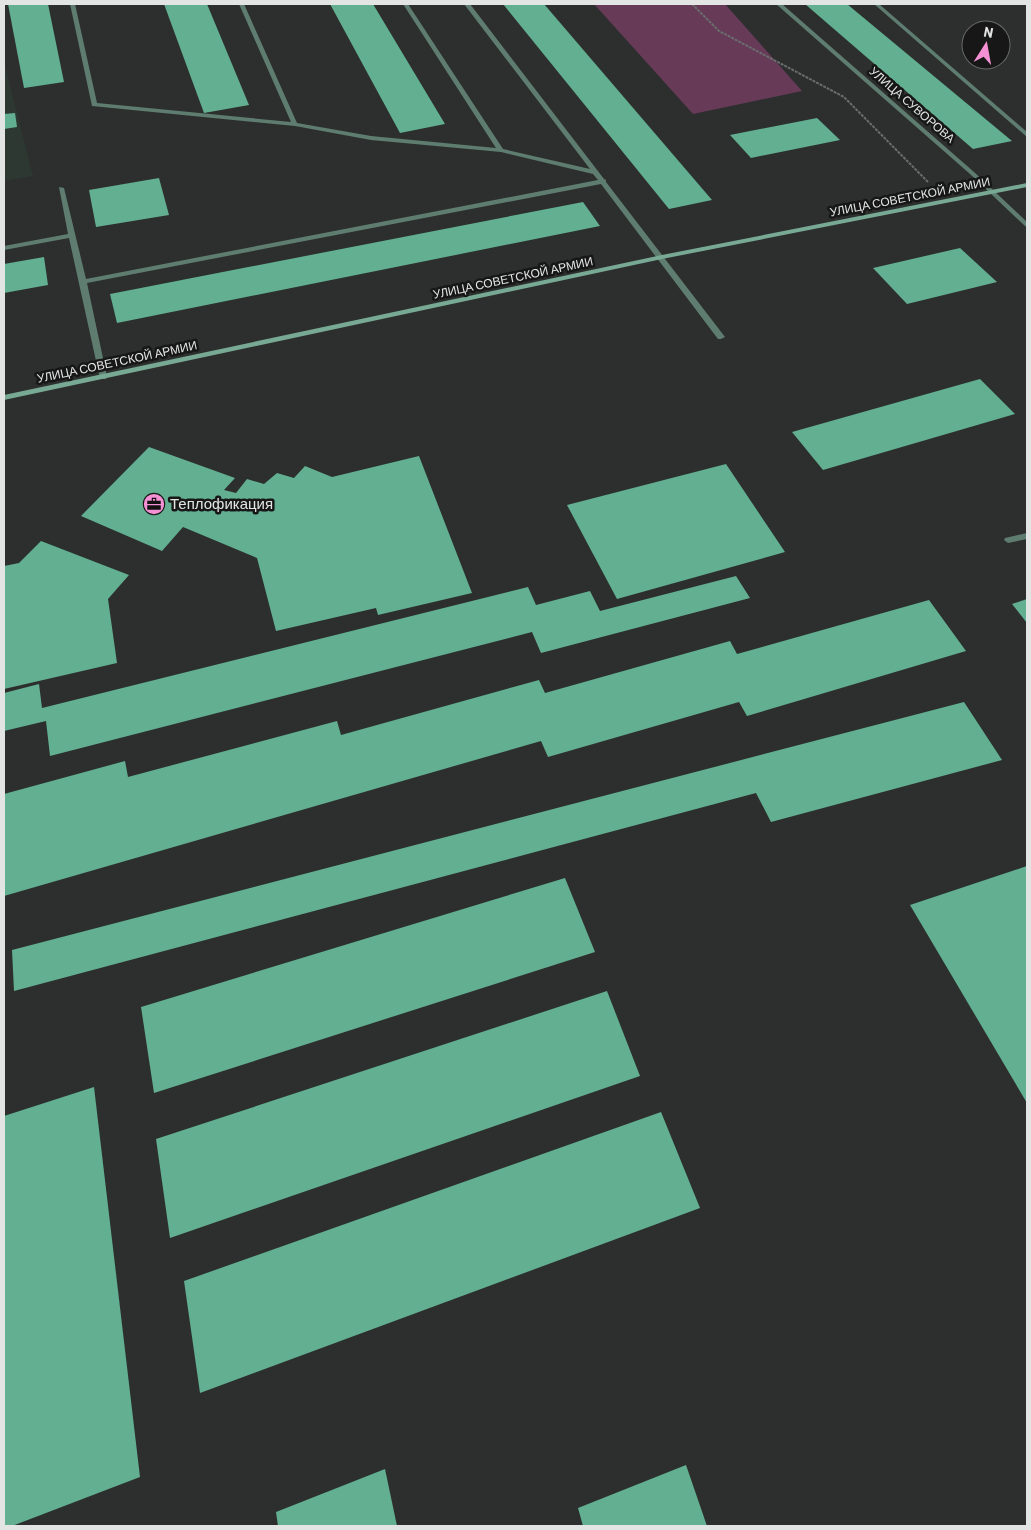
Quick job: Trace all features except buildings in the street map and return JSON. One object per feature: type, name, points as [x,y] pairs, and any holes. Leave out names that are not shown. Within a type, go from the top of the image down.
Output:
[{"type":"main road","name":"УЛИЦА СОВЕТСКОЙ АРМИИ","points":[[4,398],[662,257],[1027,185]]},
{"type":"street","points":[[72,4],[94,105],[295,124],[371,138],[501,150],[594,172]]},
{"type":"street","points":[[242,4],[295,124]]},
{"type":"street","points":[[406,4],[501,150]]},
{"type":"street","points":[[467,4],[594,172],[604,182],[662,257],[721,337]]},
{"type":"street","name":"УЛИЦА СУВОРОВА","points":[[779,4],[1027,225]]},
{"type":"street","points":[[876,4],[1027,135]]},
{"type":"street","points":[[83,282],[604,182]]},
{"type":"street","points":[[61,188],[103,377]]},
{"type":"street","points":[[4,248],[72,235]]},
{"type":"street","points":[[1008,540],[1027,536]]},
{"type":"path","points":[[692,4],[719,31],[844,97],[931,186]]},
{"type":"shaded area","points":[[594,4],[725,4],[802,91],[693,114]]},
{"type":"shaded area","points":[[4,62],[33,176],[4,181]]},
{"type":"place","name":"Теплофикация","points":[[154,504]]}]
